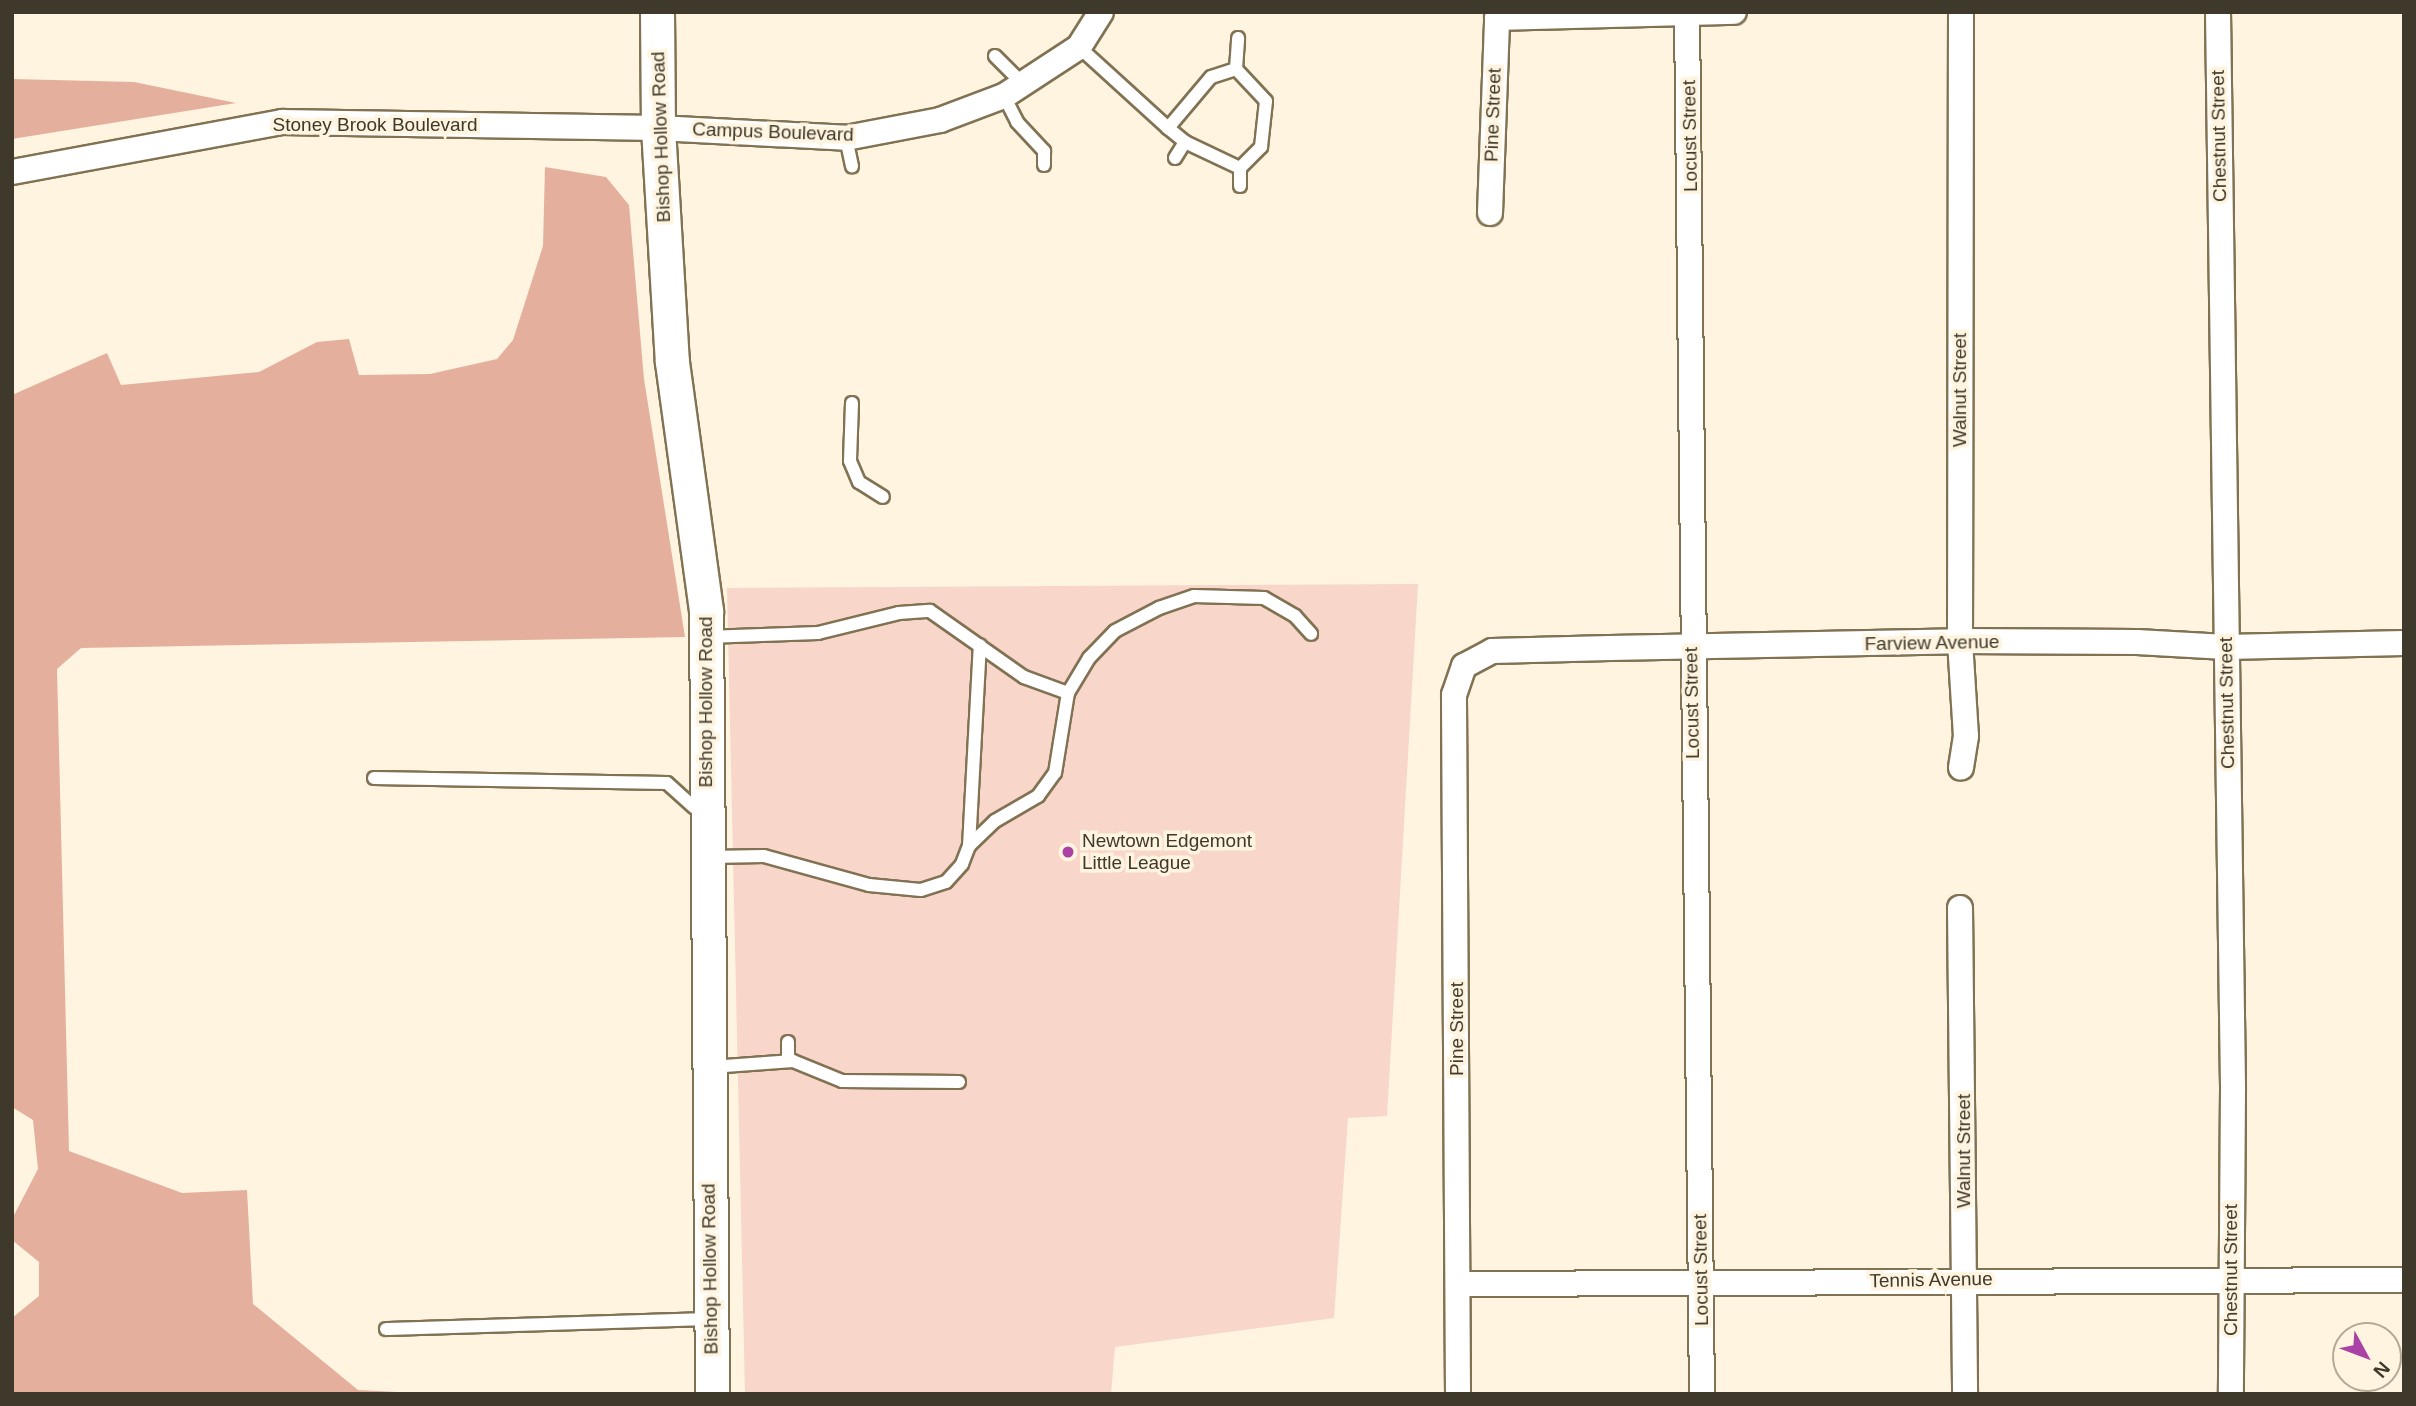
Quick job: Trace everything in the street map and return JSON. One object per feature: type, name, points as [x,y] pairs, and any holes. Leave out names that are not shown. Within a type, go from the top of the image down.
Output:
[{"type":"street","name":"Bishop Hollow Road","points":[[657,12],[658,128],[672,362],[706,638],[712,1394]]},
{"type":"street","name":"Campus Boulevard","points":[[658,128],[846,138],[940,120],[1013,90],[1079,47],[1101,12]]},
{"type":"street","points":[[1687,13],[1734,12]]},
{"type":"street","name":"Walnut Street","points":[[1961,12],[1960,641],[1966,736],[1961,768]]},
{"type":"street","name":"Chestnut Street","points":[[2218,12],[2233,1090],[2231,1394]]},
{"type":"street","name":"Pine Street","points":[[1490,213],[1497,18],[1687,13]]},
{"type":"street","name":"Locust Street","points":[[1687,13],[1691,649],[1702,1394]]},
{"type":"street","name":"Stoney Brook Boulevard","points":[[12,172],[282,122],[658,128]]},
{"type":"street","name":"Farview Avenue","points":[[1464,666],[1492,651],[1691,649],[1960,641],[2226,647],[2404,643]]},
{"type":"street","name":"Pine Street","points":[[1458,1394],[1454,695],[1464,666]]},
{"type":"street","name":"Walnut Street","points":[[1960,908],[1965,1394]]},
{"type":"street","name":"Tennis Avenue","points":[[1458,1284],[1962,1279],[2230,1282],[2404,1280]]},
{"type":"lane","points":[[1238,38],[1236,69],[1266,101],[1261,147],[1240,168],[1240,186]]},
{"type":"lane","points":[[1079,47],[1185,142],[1240,168]]},
{"type":"lane","points":[[995,56],[1013,90],[1017,122],[1044,150],[1044,165]]},
{"type":"lane","points":[[1168,128],[1211,77],[1236,69]]},
{"type":"lane","points":[[846,138],[852,166]]},
{"type":"lane","points":[[1175,158],[1185,142]]},
{"type":"lane","points":[[852,403],[850,461],[859,482],[883,497]]},
{"type":"lane","points":[[969,846],[995,821],[1038,796],[1055,773],[1068,693],[1089,658],[1115,631],[1159,608],[1194,596],[1264,598],[1295,617],[1311,634]]},
{"type":"lane","points":[[706,638],[818,633],[899,613],[930,611],[1024,677],[1068,693]]},
{"type":"lane","points":[[707,857],[764,856],[869,884],[921,890],[946,882],[962,864],[969,846],[980,645]]},
{"type":"lane","points":[[374,778],[667,783],[694,807],[707,810]]},
{"type":"lane","points":[[788,1042],[788,1061]]},
{"type":"lane","points":[[708,1067],[788,1061],[842,1087],[959,1082]]},
{"type":"lane","points":[[386,1329],[711,1318]]},
{"type":"shaded area","points":[[12,79],[134,82],[236,103],[12,139]]},
{"type":"shaded area","points":[[545,167],[606,177],[629,205],[644,379],[685,637],[81,648],[57,669],[69,1151],[182,1193],[247,1190],[253,1304],[358,1390],[435,1394],[12,1394],[12,1318],[39,1296],[39,1262],[12,1240],[12,1219],[38,1169],[33,1120],[12,1107],[12,395],[107,353],[121,385],[259,372],[317,342],[349,339],[359,375],[430,374],[497,359],[513,340],[543,246]]},
{"type":"shaded area","name":"Newtown Edgemont Little League","points":[[1418,584],[1387,1116],[1348,1118],[1334,1318],[1115,1347],[1111,1394],[745,1394],[727,588]]},
{"type":"place","name":"Newtown Edgemont Little League","points":[[1068,852]]}]
